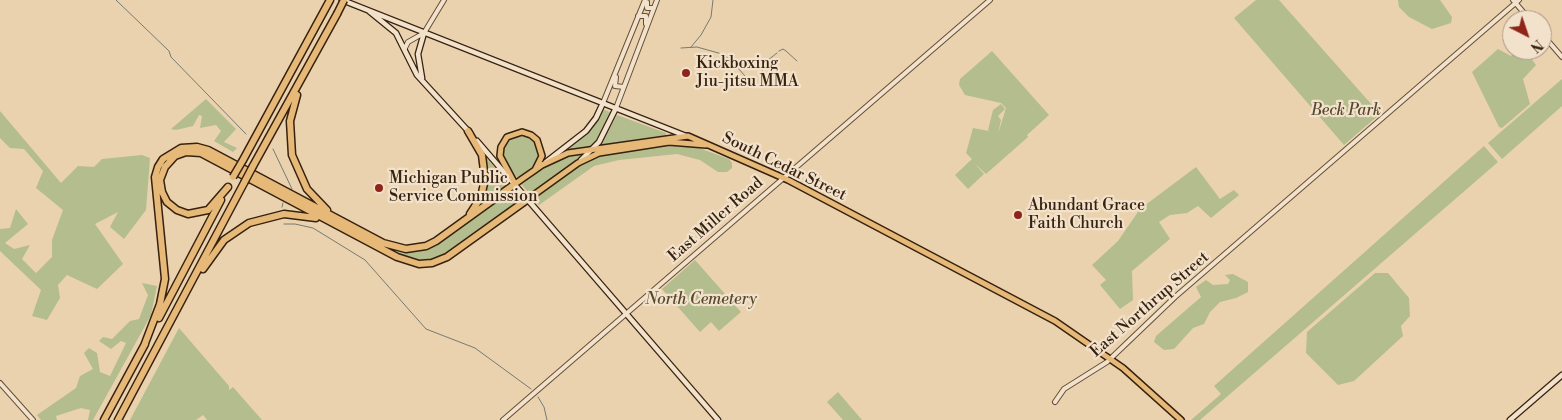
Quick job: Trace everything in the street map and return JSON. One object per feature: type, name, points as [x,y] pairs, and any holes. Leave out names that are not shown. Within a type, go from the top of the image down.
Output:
[{"type":"highway","points":[[104,420],[242,160],[330,0]]},
{"type":"highway","points":[[118,420],[253,166],[301,82],[343,0]]},
{"type":"highway","points":[[301,82],[290,121],[291,146],[297,170],[307,188],[318,202],[351,226]]},
{"type":"highway","points":[[465,221],[479,202],[485,179],[482,155],[468,131]]},
{"type":"highway","points":[[144,346],[160,304],[165,279],[155,177],[158,167],[173,152],[187,147],[198,147],[208,150],[388,245],[411,249],[432,243],[515,184]]},
{"type":"highway","points":[[228,187],[210,208],[202,213],[191,214],[177,210],[168,204],[162,192],[160,182],[164,169],[174,157],[185,152],[199,152],[406,262],[432,263],[451,255],[528,199]]},
{"type":"highway","points":[[168,327],[217,249],[241,227],[268,216],[292,214],[313,217],[343,229]]},
{"type":"main road","name":"South Cedar Street","points":[[343,0],[688,136],[784,178],[1038,312],[1111,358],[1145,386],[1181,420]]},
{"type":"main road","points":[[369,11],[395,32],[416,72],[718,420]]},
{"type":"main road","points":[[422,78],[418,51],[424,33]]},
{"type":"main road","points":[[515,184],[587,130],[602,103]]},
{"type":"main road","points":[[528,199],[594,149],[604,134],[616,108]]},
{"type":"main road","points":[[515,184],[500,156],[502,145],[508,136],[524,132],[534,136],[538,141],[542,156],[535,170]]},
{"type":"main road","points":[[542,165],[568,153],[688,136]]},
{"type":"main road","points":[[578,163],[602,152],[663,142],[709,145]]},
{"type":"main road","points":[[1510,420],[1562,375]]},
{"type":"street","points":[[405,48],[408,42],[424,33],[444,0]]},
{"type":"street","points":[[646,0],[647,8],[654,8]]},
{"type":"street","points":[[602,103],[646,0]]},
{"type":"street","points":[[616,108],[656,0]]},
{"type":"street","name":"East Miller Road","points":[[503,420],[990,0]]},
{"type":"street","name":"East Northrup Street","points":[[1055,402],[1068,385],[1111,358],[1175,296],[1220,260],[1260,223],[1516,1]]},
{"type":"street","points":[[636,55],[647,21],[644,15],[638,16]]},
{"type":"street","points":[[1552,46],[1562,57]]},
{"type":"street","points":[[624,49],[614,81],[618,88],[624,87]]},
{"type":"street","points":[[0,383],[33,420]]},
{"type":"green space","name":"Beck Park","points":[[1256,0],[1279,0],[1380,114],[1344,145],[1234,18]]},
{"type":"green space","points":[[1398,0],[1440,0],[1452,17],[1451,23],[1432,29],[1409,17],[1399,7]]},
{"type":"green space","points":[[1498,49],[1502,51],[1502,60],[1532,60],[1536,65],[1523,79],[1530,104],[1502,128],[1499,127],[1472,72]]},
{"type":"green space","points":[[992,51],[1049,115],[1027,135],[1028,137],[986,174],[975,164],[984,174],[968,189],[955,175],[972,159],[966,153],[973,128],[989,131],[993,110],[1001,104],[1005,109],[998,116],[1001,120],[998,134],[1006,108],[1001,103],[965,95],[959,85],[960,79]]},
{"type":"green space","points":[[1562,79],[1562,106],[1502,159],[1488,143]]},
{"type":"green space","points":[[206,99],[236,129],[224,142],[237,148],[233,152],[214,141],[221,131],[216,125],[200,128],[202,116],[199,115],[193,126],[176,130],[171,129]]},
{"type":"green space","points":[[602,109],[611,114],[593,146],[562,153],[588,131]]},
{"type":"green space","points":[[0,111],[61,183],[78,166],[94,167],[102,159],[142,155],[150,158],[146,210],[124,239],[110,227],[118,212],[95,224],[123,264],[97,289],[67,275],[58,285],[60,298],[47,320],[32,316],[41,290],[0,251],[0,229],[10,228],[16,209],[28,224],[5,243],[14,249],[30,245],[22,259],[36,273],[52,257],[52,240],[63,210],[36,188],[43,171],[24,149],[10,148],[0,138]]},
{"type":"green space","points":[[617,115],[666,133],[666,135],[599,146]]},
{"type":"green space","points":[[523,134],[535,141],[540,156],[532,169],[523,176],[516,177],[502,158],[502,148],[510,138]]},
{"type":"green space","points":[[663,144],[689,145],[699,148],[729,159],[732,163],[732,168],[727,172],[718,172],[700,160],[677,154],[619,160],[594,166],[539,205],[537,203],[539,194],[585,161],[602,154]]},
{"type":"green space","points":[[1484,146],[1498,162],[1200,420],[1191,420],[1221,394],[1214,386]]},
{"type":"green space","points":[[586,153],[531,195],[521,184],[546,165],[567,155]]},
{"type":"green space","points":[[485,156],[509,185],[478,208],[481,200]]},
{"type":"green space","points":[[1196,167],[1220,199],[1234,190],[1239,195],[1211,218],[1198,206],[1187,213],[1170,215],[1159,222],[1170,239],[1132,271],[1133,300],[1120,309],[1100,285],[1106,280],[1092,265],[1118,241],[1140,209]]},
{"type":"green space","points":[[512,190],[521,202],[451,252],[435,260],[418,261],[404,259],[352,229],[391,248],[402,251],[419,250]]},
{"type":"green space","name":"North Cemetery","points":[[695,260],[741,312],[719,331],[711,322],[700,332],[662,289]]},
{"type":"green space","points":[[1375,273],[1388,273],[1409,298],[1410,316],[1401,326],[1403,336],[1354,381],[1338,385],[1306,353],[1307,332]]},
{"type":"green space","points":[[1233,274],[1248,282],[1248,292],[1236,298],[1220,302],[1210,312],[1204,324],[1193,328],[1174,349],[1164,350],[1154,342],[1156,336],[1201,297],[1196,287],[1206,280],[1213,285],[1228,284],[1230,280],[1225,275]]},
{"type":"green space","points":[[142,283],[157,286],[151,315],[93,420],[88,420],[90,410],[81,408],[56,416],[57,420],[41,420],[37,415],[76,388],[80,376],[93,369],[84,353],[89,348],[97,353],[100,372],[110,376],[126,343],[121,341],[111,349],[99,341],[103,337],[112,339],[130,321],[139,319],[148,295]]},
{"type":"green space","points":[[179,328],[229,386],[229,390],[233,387],[262,420],[207,420],[203,415],[196,420],[130,420]]},
{"type":"green space","points":[[838,392],[862,420],[843,420],[827,402]]},
{"type":"waterway","points":[[116,0],[169,51],[171,57],[246,134]]},
{"type":"waterway","points":[[691,47],[701,35],[711,17],[713,0]]},
{"type":"waterway","points":[[681,48],[697,47],[722,54],[731,60],[752,84],[755,84]]},
{"type":"waterway","points":[[779,51],[783,49],[797,61]]},
{"type":"waterway","points":[[761,83],[763,64],[777,53]]},
{"type":"waterway","points":[[273,149],[292,189]]},
{"type":"waterway","points":[[282,207],[283,203]]},
{"type":"waterway","points":[[284,224],[295,224],[313,228],[365,260],[426,329],[475,348],[531,389]]},
{"type":"waterway","points":[[538,397],[544,407],[547,420]]},
{"type":"place","name":"Kickboxing Jiu-jitsu MMA","points":[[686,73]]},
{"type":"place","name":"Michigan Public Service Commission","points":[[379,188]]},
{"type":"place","name":"Abundant Grace Faith Church","points":[[1018,215]]}]
